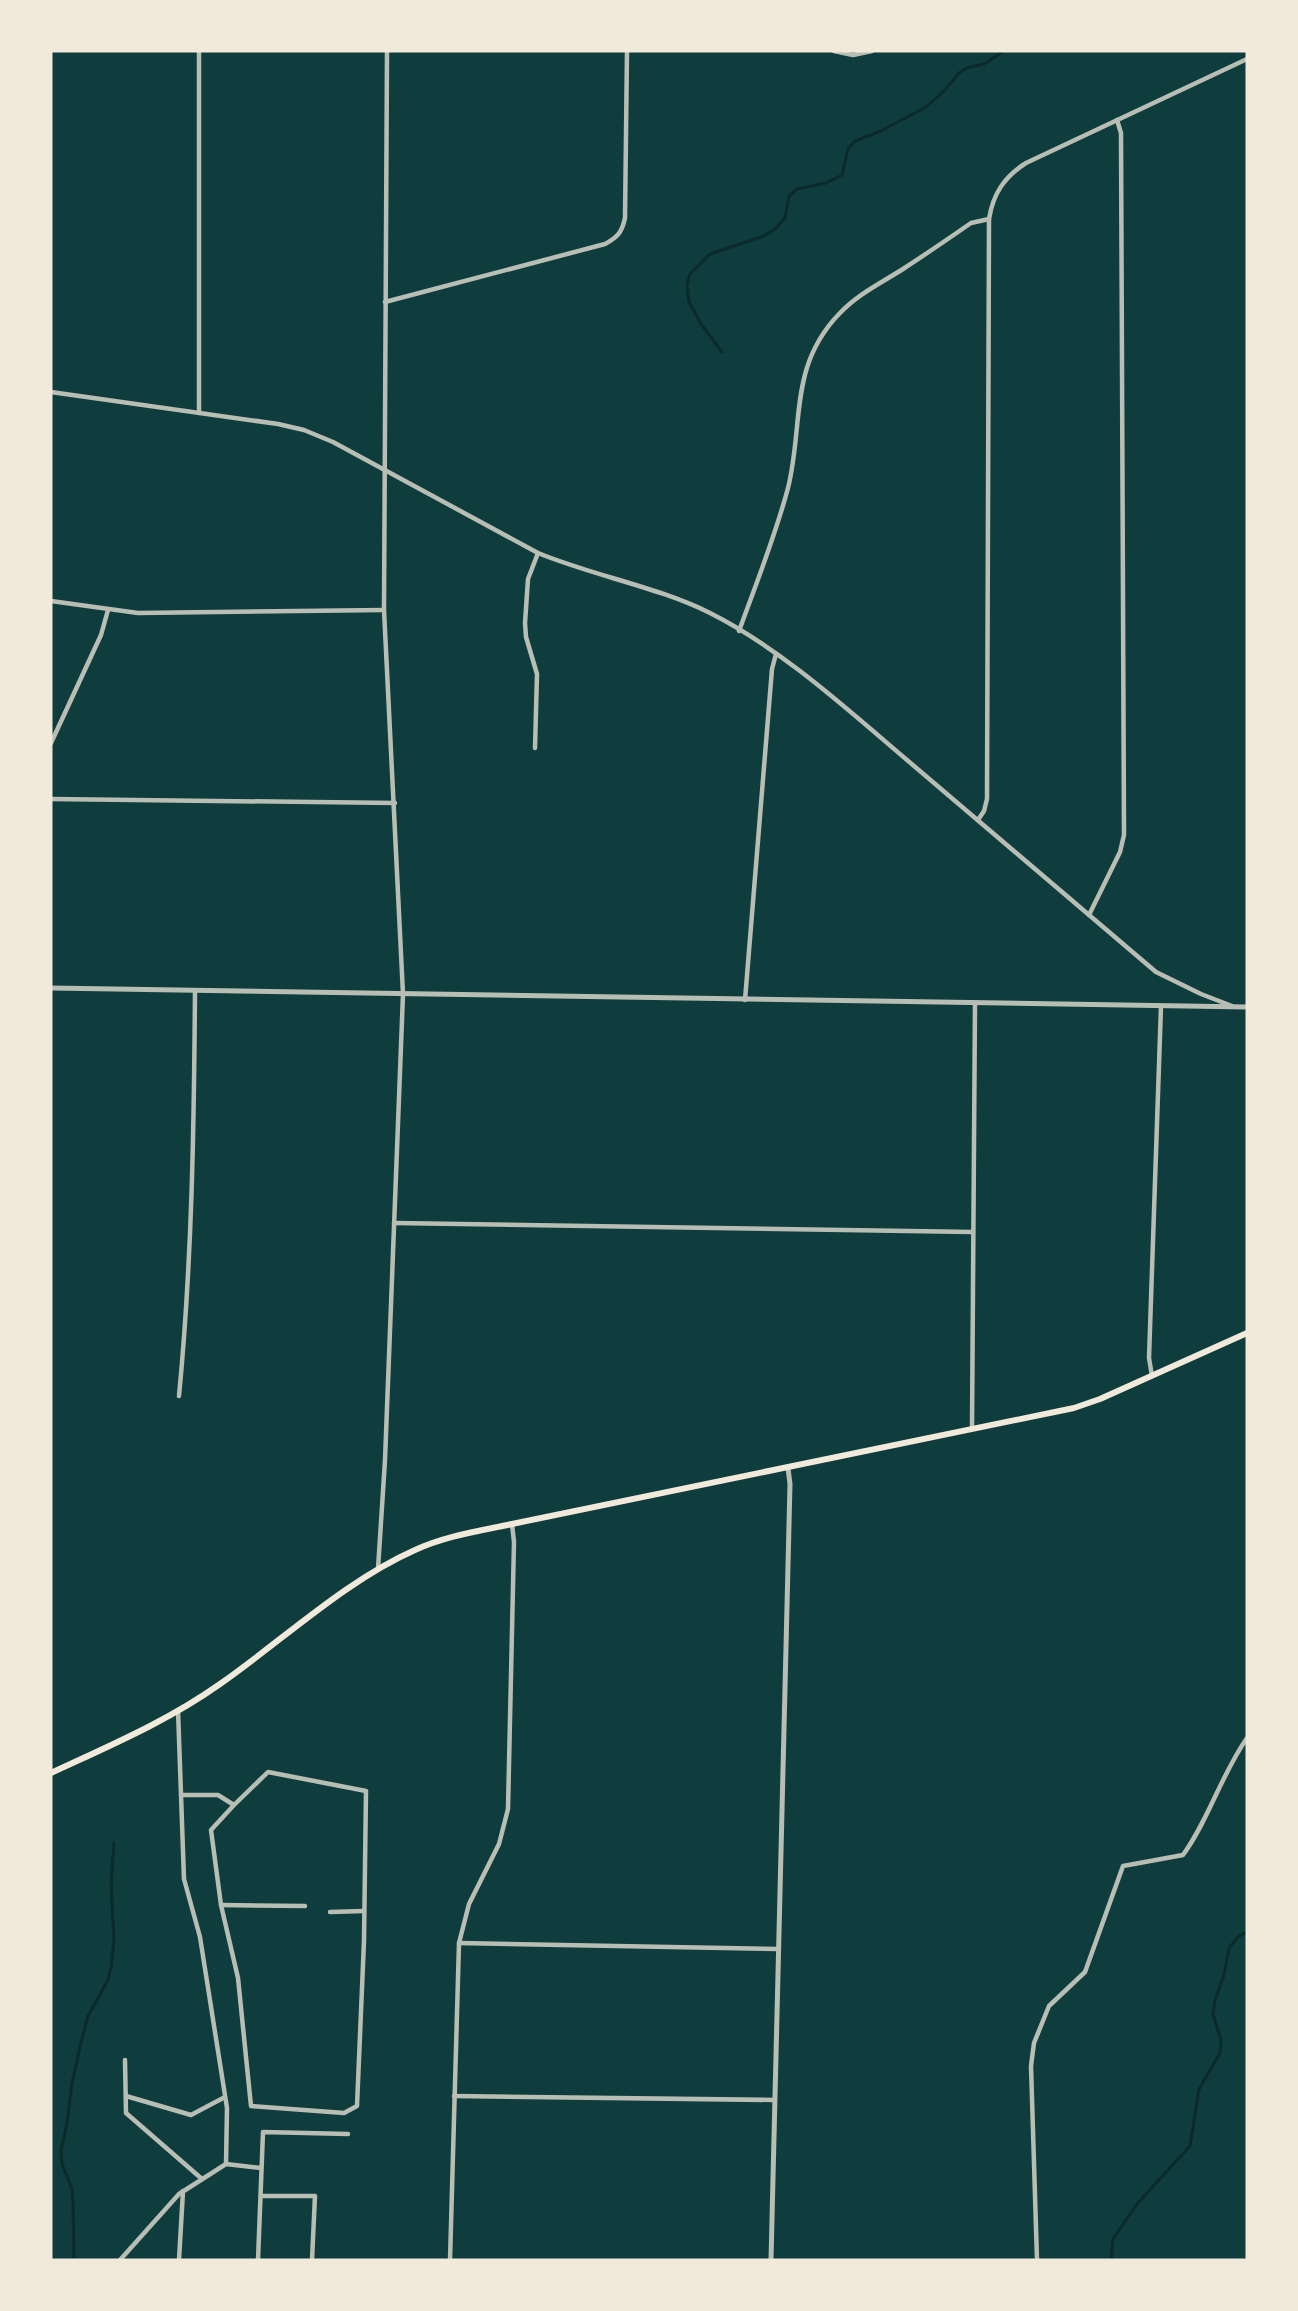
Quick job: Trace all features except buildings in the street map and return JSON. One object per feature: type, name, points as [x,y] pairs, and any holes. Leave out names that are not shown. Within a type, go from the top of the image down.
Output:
[{"type":"main road","points":[[51,1773],[135,1734],[178,1710],[219,1684],[378,1569],[417,1549],[443,1539],[1074,1408],[1247,1333]]},
{"type":"street","points":[[199,51],[199,413]]},
{"type":"street","points":[[378,1569],[385,1460],[403,994],[384,610],[387,51]]},
{"type":"street","points":[[385,302],[605,244],[616,238],[622,231],[625,218],[627,51]]},
{"type":"street","points":[[834,51],[853,55],[872,51]]},
{"type":"street","points":[[978,820],[984,811],[987,799],[989,219],[997,192],[1016,170],[1247,59]]},
{"type":"street","points":[[1089,915],[1120,852],[1124,835],[1121,133],[1117,120]]},
{"type":"street","points":[[739,630],[771,544],[788,488],[795,452],[800,388],[808,363],[820,339],[839,314],[863,293],[971,224],[989,219]]},
{"type":"street","points":[[51,392],[278,424],[304,430],[333,442],[538,553],[570,566],[687,603],[711,614],[776,654],[860,720],[1156,972],[1233,1007]]},
{"type":"street","points":[[536,748],[537,674],[526,637],[525,623],[528,579],[538,553]]},
{"type":"street","points":[[51,601],[138,613],[384,610]]},
{"type":"street","points":[[51,743],[101,635],[108,610]]},
{"type":"street","points":[[745,1000],[772,669],[776,654]]},
{"type":"street","points":[[51,799],[394,803]]},
{"type":"street","points":[[51,988],[1247,1007]]},
{"type":"street","points":[[179,1396],[185,1337],[195,1083],[195,991]]},
{"type":"street","points":[[973,1430],[971,1418],[975,1003]]},
{"type":"street","points":[[1152,1376],[1149,1358],[1161,1006]]},
{"type":"street","points":[[394,1223],[973,1232]]},
{"type":"street","points":[[771,2260],[790,1484],[788,1468]]},
{"type":"street","points":[[450,2260],[459,1943],[469,1904],[499,1844],[508,1809],[514,1542],[512,1524]]},
{"type":"street","points":[[178,1710],[184,1879],[200,1937],[227,2108],[226,2164]]},
{"type":"street","points":[[1037,2260],[1031,2066],[1034,2043],[1041,2020],[1049,2006],[1085,1972],[1123,1866],[1183,1855],[1195,1838],[1221,1783],[1247,1738]]},
{"type":"street","points":[[268,1772],[366,1791],[357,2106],[344,2113],[250,2106],[238,1978],[221,1905],[211,1830],[234,1805],[268,1772]]},
{"type":"street","points":[[181,1795],[218,1795],[234,1805]]},
{"type":"street","points":[[221,1905],[305,1906]]},
{"type":"street","points":[[330,1912],[364,1911]]},
{"type":"street","points":[[459,1943],[778,1949]]},
{"type":"street","points":[[125,2060],[126,2112],[202,2180]]},
{"type":"street","points":[[126,2096],[191,2115],[225,2097]]},
{"type":"street","points":[[454,2096],[774,2100]]},
{"type":"street","points":[[258,2260],[263,2132],[348,2134]]},
{"type":"street","points":[[120,2260],[183,2192],[226,2164],[261,2168]]},
{"type":"street","points":[[179,2260],[183,2192]]},
{"type":"street","points":[[262,2196],[315,2196],[312,2260]]},
{"type":"waterway","points":[[722,352],[701,324],[689,302],[687,285],[690,274],[710,254],[764,236],[775,229],[785,218],[789,196],[797,189],[826,183],[842,175],[848,149],[855,141],[881,131],[926,107],[959,73],[967,68],[984,64],[1004,51]]},
{"type":"waterway","points":[[74,2260],[72,2189],[62,2164],[61,2150],[72,2083],[88,2016],[108,1980],[111,1967],[114,1940],[111,1885],[114,1843]]},
{"type":"waterway","points":[[1111,2260],[1113,2239],[1137,2204],[1190,2146],[1199,2089],[1220,2053],[1221,2040],[1213,2014],[1215,2000],[1224,1975],[1229,1948],[1238,1937],[1247,1932]]}]
